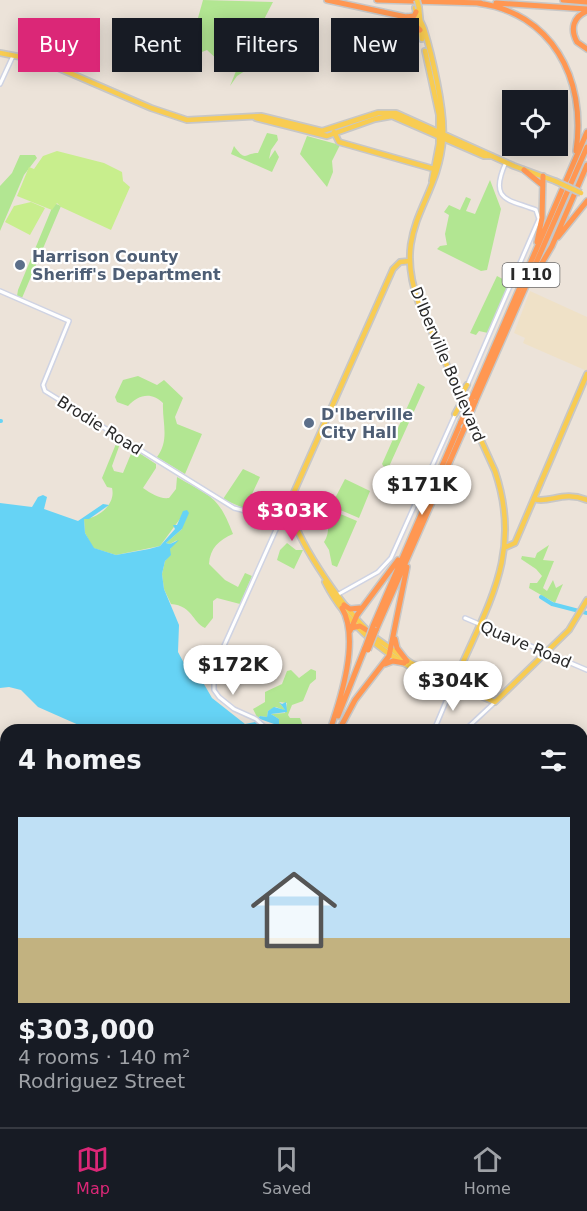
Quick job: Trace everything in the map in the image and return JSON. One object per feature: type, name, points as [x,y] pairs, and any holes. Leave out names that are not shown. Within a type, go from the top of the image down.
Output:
[{"type":"highway","points":[[327,0],[406,16],[412,16],[417,9]]},
{"type":"highway","points":[[377,0],[587,10]]},
{"type":"highway","points":[[563,0],[587,2]]},
{"type":"highway","points":[[477,3],[502,8],[529,19],[550,36],[565,58],[576,83],[581,115],[577,147],[570,173]]},
{"type":"highway","points":[[587,10],[578,17],[573,29],[577,42],[587,49]]},
{"type":"highway","points":[[406,16],[420,30]]},
{"type":"highway","name":"I 110","points":[[375,628],[413,548],[464,429],[473,400],[587,132]]},
{"type":"highway","name":"I 110","points":[[338,721],[410,541],[461,422],[522,298],[587,147]]},
{"type":"highway","points":[[522,298],[552,246],[587,165]]},
{"type":"highway","points":[[524,170],[538,178],[542,186]]},
{"type":"highway","points":[[533,259],[543,218],[543,176]]},
{"type":"highway","points":[[552,246],[586,203]]},
{"type":"highway","points":[[350,631],[364,606],[410,541]]},
{"type":"highway","points":[[337,724],[382,666],[394,639],[404,579],[413,548]]},
{"type":"highway","points":[[343,606],[355,610],[364,606]]},
{"type":"highway","points":[[338,721],[350,631],[343,606]]},
{"type":"highway","points":[[355,622],[368,631]]},
{"type":"highway","points":[[394,639],[406,662]]},
{"type":"highway","points":[[382,666],[393,662],[406,662]]},
{"type":"main road","name":"D'Iberville Boulevard","points":[[415,0],[441,117]]},
{"type":"main road","name":"D'Iberville Boulevard","points":[[420,22],[424,29],[441,117],[442,146],[439,168],[414,226],[410,261],[419,304],[499,485],[506,512],[508,547]]},
{"type":"main road","points":[[0,53],[42,61],[179,118],[199,121],[251,116],[318,130],[335,131],[392,116],[459,140],[584,194]]},
{"type":"main road","points":[[321,136],[388,112],[427,125],[451,141],[484,156],[492,156]]},
{"type":"main road","points":[[427,125],[441,117],[448,132],[459,140]]},
{"type":"main road","points":[[271,120],[434,169]]},
{"type":"main road","points":[[335,131],[337,141]]},
{"type":"main road","points":[[335,131],[340,141],[348,145]]},
{"type":"main road","name":"D'Iberville Boulevard","points":[[432,181],[441,134]]},
{"type":"main road","points":[[442,146],[451,141]]},
{"type":"main road","points":[[343,606],[293,521],[290,504],[297,480],[393,269],[410,248]]},
{"type":"main road","points":[[399,262],[410,261]]},
{"type":"main road","points":[[453,685],[500,577],[508,547],[515,543],[587,374]]},
{"type":"main road","points":[[459,391],[463,392],[467,385]]},
{"type":"main road","points":[[455,414],[460,405],[465,406]]},
{"type":"main road","points":[[534,499],[544,501],[566,495],[587,500]]},
{"type":"main road","points":[[290,504],[283,513],[293,521]]},
{"type":"main road","points":[[317,563],[327,585],[355,622],[388,650],[406,662],[453,685],[495,702],[569,630],[587,600]]},
{"type":"main road","points":[[368,631],[388,650]]},
{"type":"main road","points":[[442,679],[457,675]]},
{"type":"main road","points":[[442,679],[449,695]]},
{"type":"street","points":[[0,84],[13,55]]},
{"type":"street","points":[[337,595],[378,572],[391,558],[539,219],[536,210],[512,203],[503,197],[501,178],[506,162]]},
{"type":"street","name":"Brodie Road","points":[[0,291],[69,321],[43,385],[45,390],[234,508],[258,515],[290,512]]},
{"type":"street","points":[[262,724],[234,709],[216,694],[213,682],[216,664],[283,513]]},
{"type":"street","name":"Quave Road","points":[[465,618],[587,670]]},
{"type":"street","points":[[437,724],[453,685]]},
{"type":"street","points":[[471,724],[495,702]]},
{"type":"shaded area","points":[[530,291],[587,317],[587,371],[523,343],[525,338],[514,333]]},
{"type":"green space","points":[[203,0],[273,2],[265,18],[214,18],[214,56],[207,50],[202,52],[202,18],[198,18]]},
{"type":"green space","points":[[236,72],[243,72],[237,76],[230,86]]},
{"type":"green space","points":[[267,133],[277,135],[278,140],[271,150],[269,159],[275,150],[279,157],[272,172],[231,154],[234,146],[243,156],[258,153]]},
{"type":"green space","points":[[307,136],[340,145],[332,161],[333,172],[327,187],[300,154]]},
{"type":"green space","points":[[57,151],[104,163],[122,172],[123,181],[130,187],[111,230],[57,203],[52,210],[17,196],[29,167],[34,169],[43,156]]},
{"type":"green space","points":[[20,155],[35,155],[37,158],[24,175],[0,231],[0,186],[12,173]]},
{"type":"green space","points":[[490,180],[501,209],[487,270],[481,271],[437,249],[447,245],[445,234],[449,215],[444,212],[449,205],[460,210],[466,197],[471,199],[466,211],[475,214]]},
{"type":"green space","points":[[31,202],[45,208],[30,235],[5,222],[14,206]]},
{"type":"green space","points":[[54,203],[61,206],[22,298],[17,296],[18,290]]},
{"type":"green space","points":[[497,276],[510,283],[488,333],[479,331],[476,335],[470,333]]},
{"type":"green space","points":[[138,376],[157,385],[164,380],[183,398],[175,417],[177,424],[202,434],[185,474],[157,457],[164,437],[163,403],[149,396],[140,397],[128,406],[117,402],[115,397],[123,380]]},
{"type":"green space","points":[[418,383],[425,387],[387,471],[382,464]]},
{"type":"green space","points":[[118,439],[121,441],[112,466],[114,471],[123,473],[133,449],[156,464],[156,468],[143,488],[159,497],[169,498],[176,489],[177,477],[212,498],[228,521],[233,534],[216,545],[211,553],[209,564],[225,580],[238,587],[245,573],[252,576],[240,604],[217,598],[213,601],[213,618],[205,628],[184,608],[171,604],[164,589],[162,574],[165,561],[177,540],[170,544],[166,543],[182,529],[182,516],[160,546],[116,555],[93,548],[85,533],[84,519],[101,513],[109,505],[113,494],[112,488],[107,487],[102,478]]},
{"type":"green space","points":[[243,469],[260,477],[252,494],[250,511],[223,499]]},
{"type":"green space","points":[[345,479],[370,491],[359,518],[331,506]]},
{"type":"green space","points":[[331,510],[357,521],[337,567],[332,565],[329,550],[324,542]]},
{"type":"green space","points":[[287,543],[296,550],[303,550],[294,569],[277,560],[280,550]]},
{"type":"green space","points":[[549,545],[543,560],[554,561],[543,588],[547,591],[553,580],[556,588],[563,584],[555,603],[529,588],[530,583],[537,583],[542,576],[521,559],[522,556],[535,558],[537,553]]},
{"type":"green space","points":[[311,669],[316,671],[316,679],[310,684],[303,701],[292,705],[288,715],[290,718],[300,718],[302,724],[279,724],[279,719],[271,714],[285,713],[276,707],[268,711],[267,717],[260,716],[258,719],[253,709],[265,702],[265,692],[282,684],[287,671],[291,670],[299,678]],"holes":[[[279,702],[287,703],[286,710]]]},
{"type":"water","points":[[43,495],[47,497],[44,509],[78,521],[103,504],[109,505],[89,519],[84,519],[85,533],[94,548],[116,555],[160,546],[175,529],[173,525],[177,525],[183,511],[187,510],[189,513],[182,529],[166,543],[170,544],[179,540],[170,549],[171,555],[165,561],[162,574],[164,589],[179,625],[178,652],[185,665],[197,672],[212,698],[245,724],[76,724],[38,707],[21,690],[9,687],[0,688],[0,503],[32,507],[38,497]]},
{"type":"water","points":[[279,702],[282,704],[286,702],[287,712],[271,714],[279,719],[279,724],[260,719],[257,723],[245,724],[255,722],[260,716],[267,717],[268,711],[274,707],[285,710]]},
{"type":"waterway","points":[[541,597],[552,604],[587,613]]},
{"type":"place","name":"Harrison County Sheriff's Department","points":[[20,265]]},
{"type":"place","name":"D'Iberville City Hall","points":[[309,423]]}]
